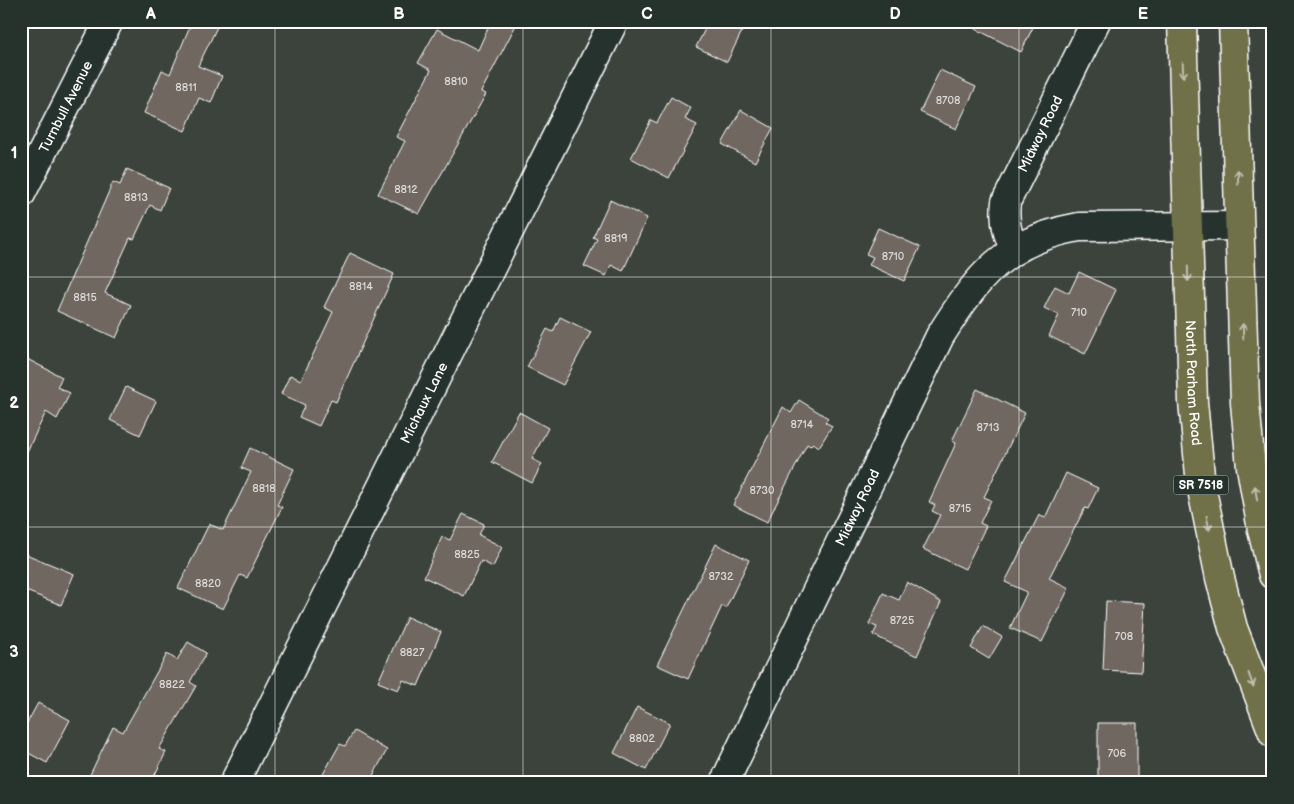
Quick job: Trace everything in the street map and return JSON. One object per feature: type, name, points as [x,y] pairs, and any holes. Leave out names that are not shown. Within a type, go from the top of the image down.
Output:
[{"type":"highway","name":"North Parham Road","points":[[1182,21],[1193,402],[1203,493],[1220,578],[1233,628],[1273,733]]},
{"type":"highway","points":[[1233,21],[1238,226],[1247,421],[1262,530],[1273,575]]},
{"type":"street","name":"Turnbull Avenue","points":[[21,194],[109,21]]},
{"type":"street","name":"Michaux Lane","points":[[234,783],[614,21]]},
{"type":"street","name":"Midway Road","points":[[1016,249],[1010,240],[1004,218],[1006,202],[1096,21]]},
{"type":"street","name":"Midway Road","points":[[724,783],[940,336],[967,294],[983,275],[1016,249],[1055,231],[1078,227],[1238,226]]},
{"type":"building","points":[[192,21],[220,21],[198,66],[222,76],[211,103],[199,98],[185,131],[144,113],[162,70],[170,74]]},
{"type":"building","points":[[491,21],[518,21],[481,92],[486,94],[419,214],[378,194],[405,141],[396,137],[431,70],[418,63],[437,29],[478,50]]},
{"type":"building","points":[[709,21],[747,21],[727,62],[696,47]]},
{"type":"building","points":[[960,21],[1036,21],[1021,52]]},
{"type":"building","points":[[940,70],[976,87],[956,129],[920,112]]},
{"type":"building","points":[[671,97],[691,108],[685,119],[697,125],[669,178],[631,158],[651,120],[657,123]]},
{"type":"building","points":[[741,110],[773,128],[755,162],[722,144]]},
{"type":"building","points":[[127,169],[169,188],[160,210],[150,205],[134,239],[130,238],[105,293],[131,305],[116,338],[57,311],[113,182],[120,185]]},
{"type":"building","points":[[610,200],[647,218],[623,271],[611,265],[606,276],[584,266],[597,239],[593,237]]},
{"type":"building","points":[[878,228],[920,247],[904,281],[869,265],[873,257],[866,254]]},
{"type":"building","points":[[350,253],[394,274],[336,402],[331,400],[319,426],[299,417],[305,405],[281,394],[290,375],[301,380],[333,312],[324,307]]},
{"type":"building","points":[[1079,272],[1116,290],[1085,354],[1049,336],[1059,315],[1044,308],[1055,286],[1069,293]]},
{"type":"building","points":[[560,317],[591,332],[563,385],[527,367],[547,329],[553,332]]},
{"type":"building","points":[[27,359],[62,377],[57,387],[70,393],[57,419],[46,412],[21,464],[21,372]]},
{"type":"building","points":[[126,387],[156,401],[140,435],[110,420]]},
{"type":"building","points":[[977,389],[1025,413],[984,497],[991,500],[980,523],[986,526],[965,569],[923,549],[940,515],[932,511],[935,505],[929,502],[956,443],[952,441]]},
{"type":"building","points":[[799,400],[828,418],[825,422],[832,426],[819,447],[813,443],[810,446],[807,444],[767,522],[733,505],[783,407],[791,413]]},
{"type":"building","points":[[519,412],[548,428],[532,459],[542,464],[532,483],[492,462]]},
{"type":"building","points":[[250,448],[294,469],[277,505],[282,507],[247,578],[240,575],[223,609],[178,588],[209,524],[223,530],[251,472],[241,468]]},
{"type":"building","points":[[1066,473],[1098,488],[1088,509],[1085,508],[1049,578],[1069,588],[1042,642],[1010,628],[1027,592],[1005,582],[1039,515],[1045,518]]},
{"type":"building","points":[[463,514],[484,524],[479,535],[502,547],[493,567],[481,561],[464,596],[424,577],[442,537],[450,540]]},
{"type":"building","points":[[716,544],[749,560],[726,608],[722,606],[688,679],[657,665]]},
{"type":"building","points":[[21,552],[74,574],[61,605],[21,589]]},
{"type":"building","points":[[907,582],[941,602],[917,656],[873,635],[877,627],[869,624],[883,593],[899,600]]},
{"type":"building","points":[[1106,601],[1145,603],[1141,672],[1103,670]]},
{"type":"building","points":[[407,617],[441,632],[418,686],[403,680],[398,690],[378,682]]},
{"type":"building","points":[[983,626],[1002,637],[989,659],[971,648]]},
{"type":"building","points":[[188,642],[206,653],[190,682],[196,686],[159,749],[166,752],[151,783],[86,783],[113,727],[123,732],[167,654],[177,660]]},
{"type":"building","points":[[38,703],[70,720],[47,763],[21,749],[21,734]]},
{"type":"building","points":[[637,707],[670,723],[646,770],[614,753]]},
{"type":"building","points":[[1098,723],[1137,723],[1137,783],[1098,783]]},
{"type":"building","points":[[354,731],[387,750],[369,783],[318,783],[340,744],[345,746]]}]
